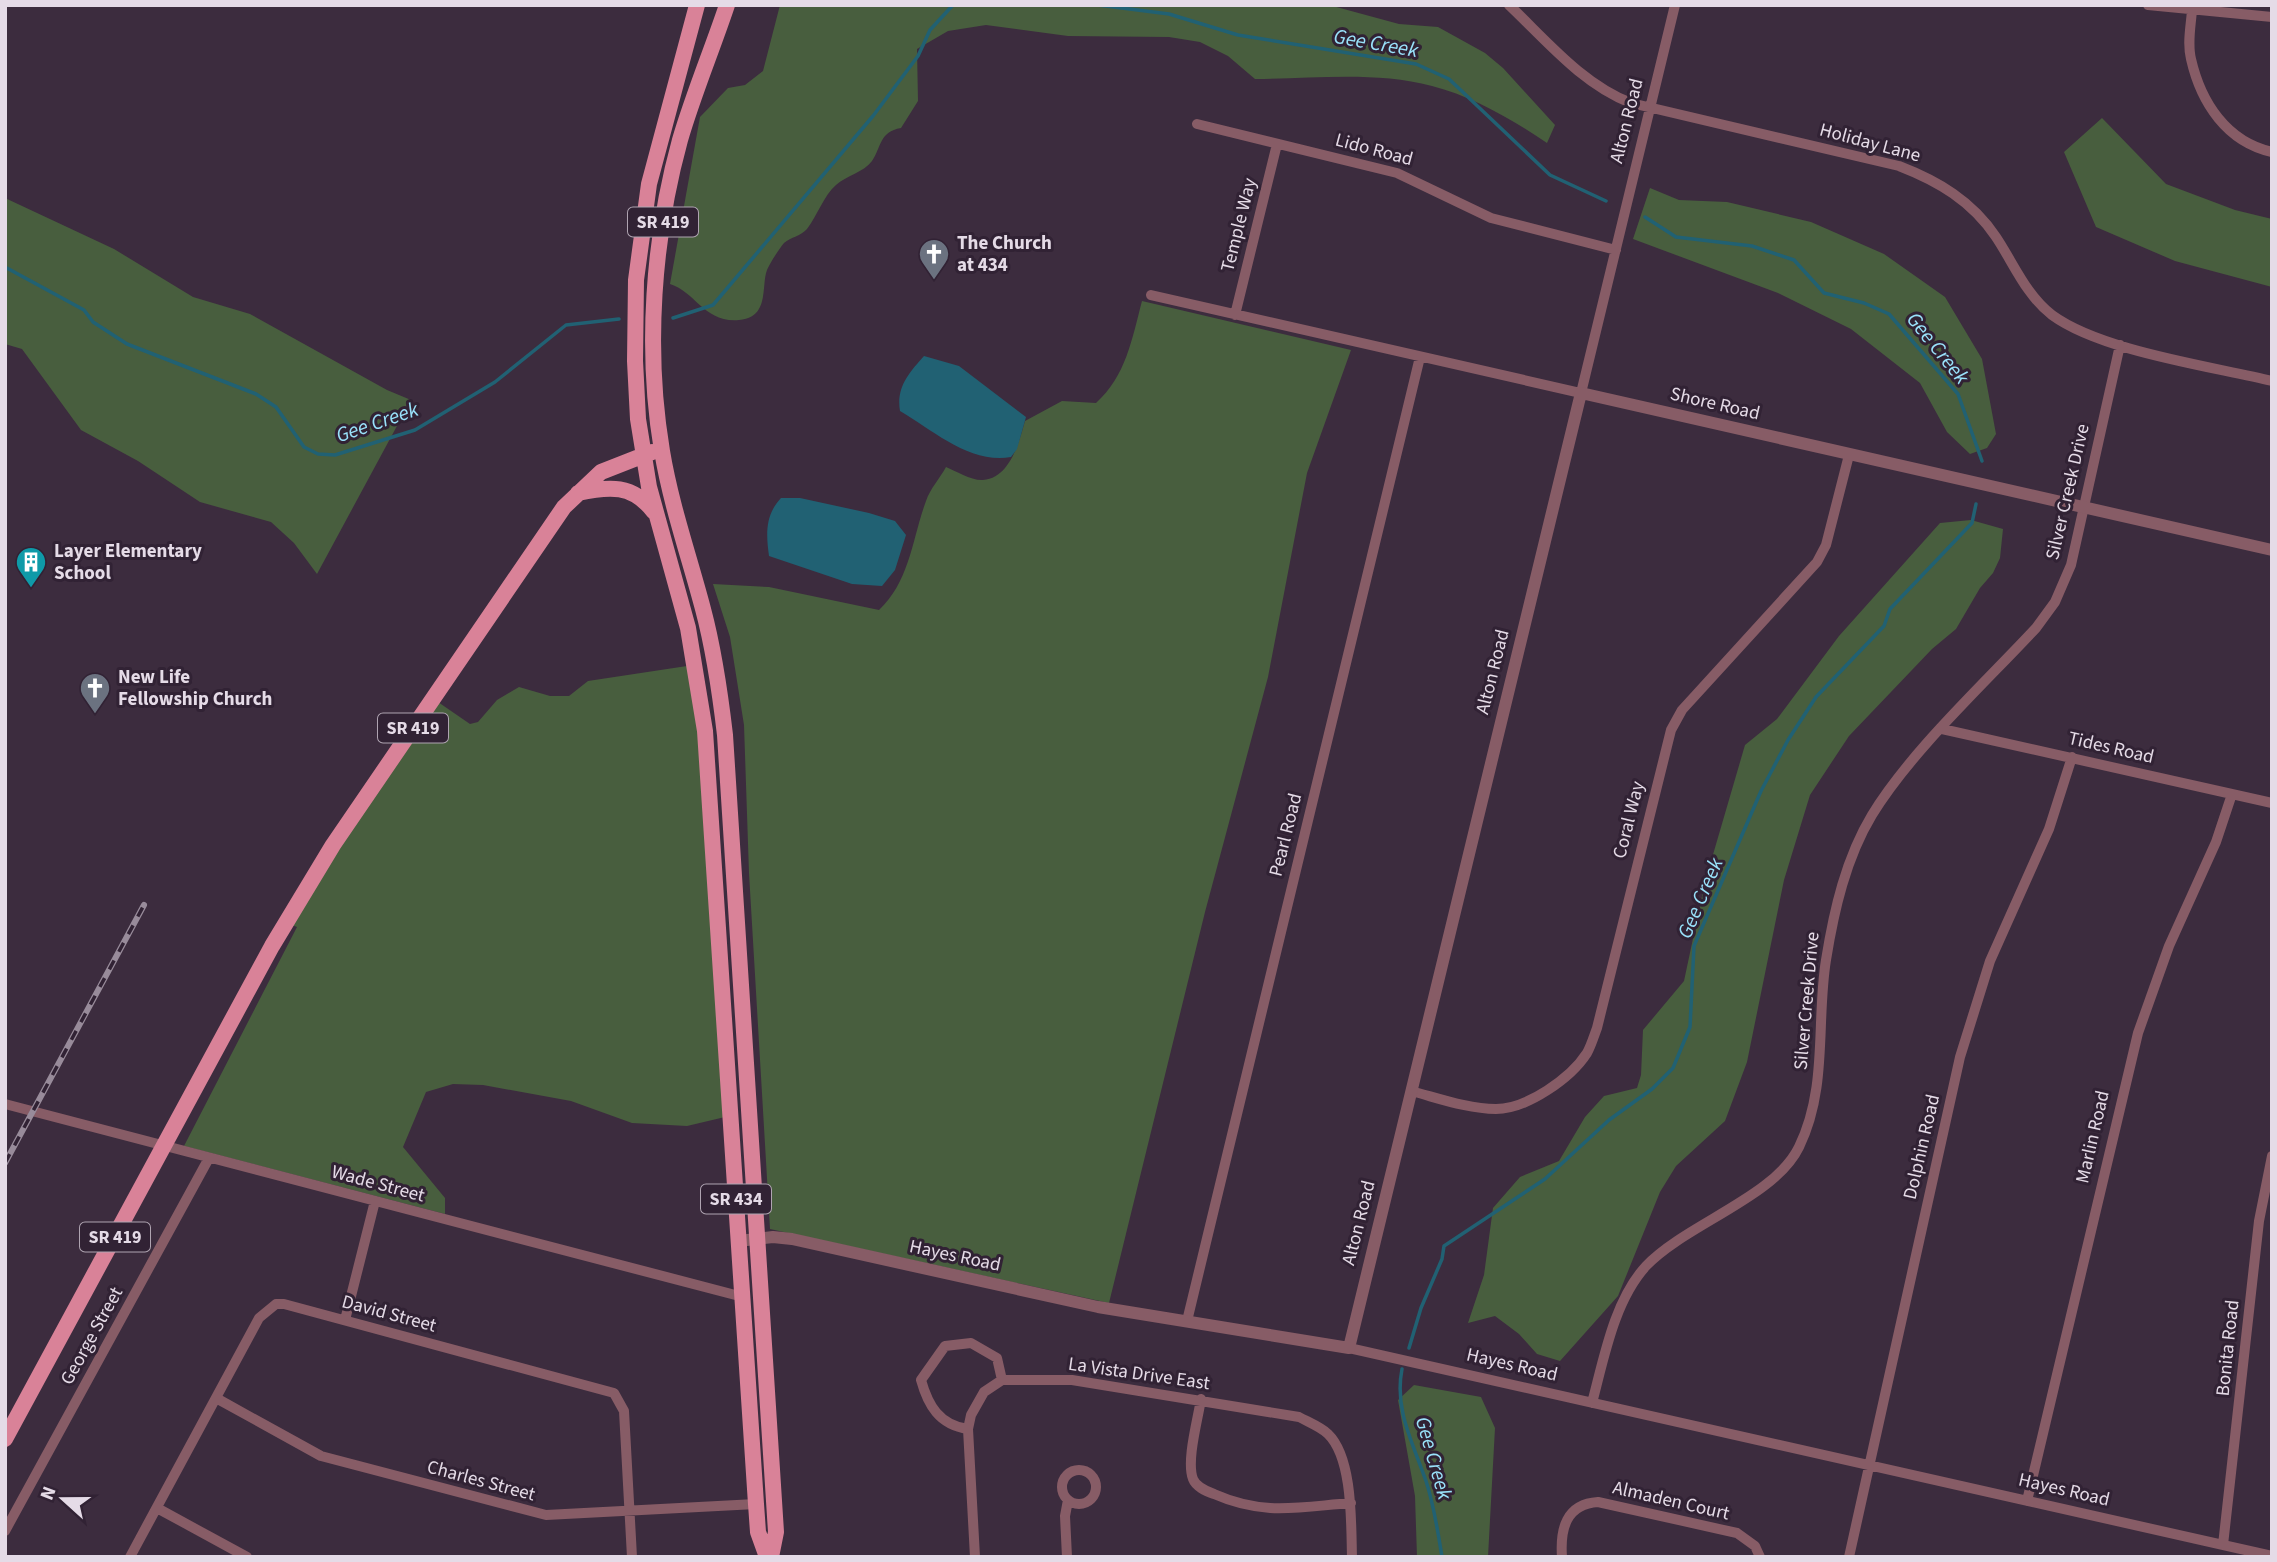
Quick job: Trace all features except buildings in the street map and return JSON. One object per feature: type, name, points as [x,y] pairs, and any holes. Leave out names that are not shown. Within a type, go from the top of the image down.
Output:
[{"type":"main road","name":"SR 419","points":[[644,454],[635,361],[639,249],[655,156],[698,5]]},
{"type":"main road","name":"SR 419","points":[[5,1438],[272,946],[333,845],[575,494],[601,472],[662,449],[655,334],[663,219],[681,139],[727,5]]},
{"type":"main road","name":"SR 434","points":[[662,449],[673,505],[703,610],[720,692],[734,865],[776,1532],[769,1557]]},
{"type":"main road","name":"SR 434","points":[[644,454],[655,513],[688,628],[701,692],[758,1532],[769,1557]]},
{"type":"main road","points":[[575,494],[616,487],[639,495],[655,513]]},
{"type":"main road","points":[[712,835],[724,845],[734,865]]},
{"type":"street","name":"Holiday Lane","points":[[1508,5],[1588,79],[1611,95],[1650,107],[1899,166],[1930,178],[1974,211],[1995,236],[2025,286],[2051,314],[2072,328],[2120,345],[2272,381]]},
{"type":"street","name":"Alton Road","points":[[1349,1348],[1675,5]]},
{"type":"street","points":[[2148,5],[2272,17]]},
{"type":"street","points":[[2192,10],[2190,58],[2219,122],[2235,138],[2272,152]]},
{"type":"street","name":"Lido Road","points":[[1197,124],[1397,173],[1417,180],[1491,218],[1616,250]]},
{"type":"street","name":"Temple Way","points":[[1235,314],[1277,144]]},
{"type":"street","name":"Shore Road","points":[[1151,295],[2272,550]]},
{"type":"street","name":"Silver Creek Drive","points":[[1592,1403],[1621,1309],[1645,1268],[1665,1249],[1784,1169],[1799,1149],[1815,1098],[1820,1061],[1824,971],[1839,894],[1872,816],[1893,785],[2036,628],[2055,602],[2071,565],[2120,345]]},
{"type":"street","name":"Pearl Road","points":[[1187,1321],[1420,357]]},
{"type":"street","name":"Coral Way","points":[[1411,1091],[1498,1110],[1515,1106],[1559,1080],[1588,1052],[1597,1028],[1671,730],[1682,710],[1817,562],[1826,545],[1849,454]]},
{"type":"street","name":"Tides Road","points":[[1942,729],[2272,803]]},
{"type":"street","name":"Dolphin Road","points":[[1849,1557],[1960,1057],[1990,961],[2049,830],[2072,757]]},
{"type":"street","name":"Marlin Road","points":[[2027,1501],[2138,1033],[2169,946],[2216,842],[2232,794]]},
{"type":"street","name":"Wade Street","points":[[5,1104],[743,1297]]},
{"type":"street","name":"Bonita Road","points":[[2223,1545],[2259,1221],[2272,1156]]},
{"type":"street","name":"George Street","points":[[5,1531],[209,1158]]},
{"type":"street","points":[[345,1320],[375,1201]]},
{"type":"street","name":"Hayes Road","points":[[739,1241],[758,1238],[792,1239],[1098,1307],[1349,1348],[2272,1556]]},
{"type":"street","name":"David Street","points":[[130,1557],[259,1318],[268,1309],[284,1304],[614,1393],[624,1411],[632,1557]]},
{"type":"street","points":[[968,1429],[950,1424],[928,1406],[921,1380],[945,1346],[971,1343],[997,1358],[1002,1380],[984,1392],[971,1415],[968,1429],[975,1557]]},
{"type":"street","name":"La Vista Drive East","points":[[1002,1380],[1072,1380],[1201,1399],[1299,1418],[1328,1434],[1339,1451],[1351,1503],[1352,1557]]},
{"type":"street","name":"Charles Street","points":[[216,1398],[308,1450],[338,1461],[546,1516],[756,1504]]},
{"type":"street","points":[[1201,1399],[1191,1466],[1194,1481],[1203,1490],[1240,1506],[1265,1510],[1351,1503]]},
{"type":"street","points":[[1067,1557],[1065,1516],[1068,1500]]},
{"type":"street","name":"Almaden Court","points":[[1562,1557],[1560,1536],[1564,1521],[1586,1503],[1598,1502],[1737,1533],[1755,1546],[1760,1557]]},
{"type":"street","points":[[157,1508],[247,1557]]},
{"type":"green space","points":[[780,5],[1329,5],[1399,24],[1438,27],[1485,53],[1503,68],[1555,125],[1547,143],[1477,102],[1447,90],[1410,81],[1366,77],[1255,79],[1228,56],[1200,42],[1169,37],[1068,36],[986,25],[948,31],[917,49],[918,101],[901,128],[885,136],[869,165],[832,189],[807,229],[782,246],[767,270],[762,300],[756,313],[749,318],[727,320],[709,312],[687,293],[670,284],[700,117],[728,88],[745,85],[763,71]]},
{"type":"green space","points":[[2102,118],[2166,184],[2235,210],[2272,219],[2272,287],[2175,261],[2096,227],[2064,152]]},
{"type":"green space","points":[[1650,188],[1679,200],[1727,202],[1811,222],[1884,254],[1945,297],[1982,359],[1996,434],[1987,448],[1970,454],[1947,432],[1920,383],[1851,329],[1778,293],[1633,239]]},
{"type":"green space","points":[[5,198],[114,249],[193,297],[250,314],[387,390],[411,400],[317,574],[294,543],[271,522],[200,502],[138,461],[81,430],[22,349],[5,344]]},
{"type":"green space","points":[[1142,301],[1351,350],[1307,473],[1268,677],[1205,912],[1109,1303],[770,1229],[749,873],[744,725],[730,637],[713,584],[769,587],[879,610],[889,599],[904,573],[928,497],[946,467],[974,479],[992,478],[1007,466],[1012,458],[1025,421],[1062,401],[1096,403],[1121,369]]},
{"type":"green space","points":[[1971,520],[2003,529],[2000,558],[1956,629],[1932,649],[1849,736],[1810,795],[1784,880],[1747,1062],[1725,1121],[1676,1166],[1660,1192],[1618,1296],[1560,1361],[1537,1354],[1519,1334],[1495,1316],[1468,1323],[1484,1275],[1493,1208],[1520,1177],[1559,1161],[1585,1117],[1604,1096],[1637,1088],[1641,1075],[1643,1030],[1684,981],[1705,882],[1745,745],[1777,719],[1839,636],[1940,523]]},
{"type":"green space","points":[[687,666],[697,717],[725,1117],[687,1126],[632,1123],[571,1101],[483,1085],[453,1084],[426,1092],[403,1147],[445,1198],[445,1214],[184,1146],[297,927],[292,925],[339,848],[438,702],[470,724],[478,722],[497,700],[519,687],[550,696],[569,696],[588,681]]},
{"type":"green space","points":[[1414,1385],[1481,1397],[1495,1428],[1488,1557],[1417,1557],[1415,1496],[1398,1400]]},
{"type":"water","points":[[924,356],[959,366],[1026,417],[1017,449],[1011,457],[981,456],[967,451],[900,411],[902,388]]},
{"type":"water","points":[[781,498],[800,498],[895,521],[906,535],[895,570],[882,586],[852,584],[769,556],[769,518]]},
{"type":"waterway","name":"Gee Creek","points":[[673,318],[713,305],[873,116],[918,56],[930,30],[953,5]]},
{"type":"waterway","name":"Gee Creek","points":[[1098,5],[1169,14],[1238,35],[1416,64],[1449,79],[1550,175],[1606,201]]},
{"type":"waterway","name":"Gee Creek","points":[[1645,217],[1676,237],[1752,246],[1794,260],[1824,293],[1864,303],[1889,314],[1958,394],[1982,461]]},
{"type":"waterway","name":"Gee Creek","points":[[5,267],[84,310],[93,322],[127,344],[256,394],[276,407],[304,447],[318,454],[335,455],[415,430],[495,382],[566,325],[619,319]]},
{"type":"waterway","name":"Gee Creek","points":[[1409,1348],[1421,1308],[1442,1259],[1444,1246],[1545,1179],[1609,1120],[1652,1089],[1673,1068],[1690,1027],[1694,946],[1761,791],[1788,740],[1816,697],[1884,626],[1890,609],[1972,523],[1976,504]]},
{"type":"waterway","name":"Gee Creek","points":[[1402,1369],[1400,1384],[1403,1412],[1429,1490],[1442,1557]]},
{"type":"railway","points":[[5,1163],[144,905]]},
{"type":"place","name":"The Church at 434","points":[[934,281]]},
{"type":"place","name":"Layer Elementary School","points":[[31,589]]},
{"type":"place","name":"New Life Fellowship Church","points":[[95,715]]}]
